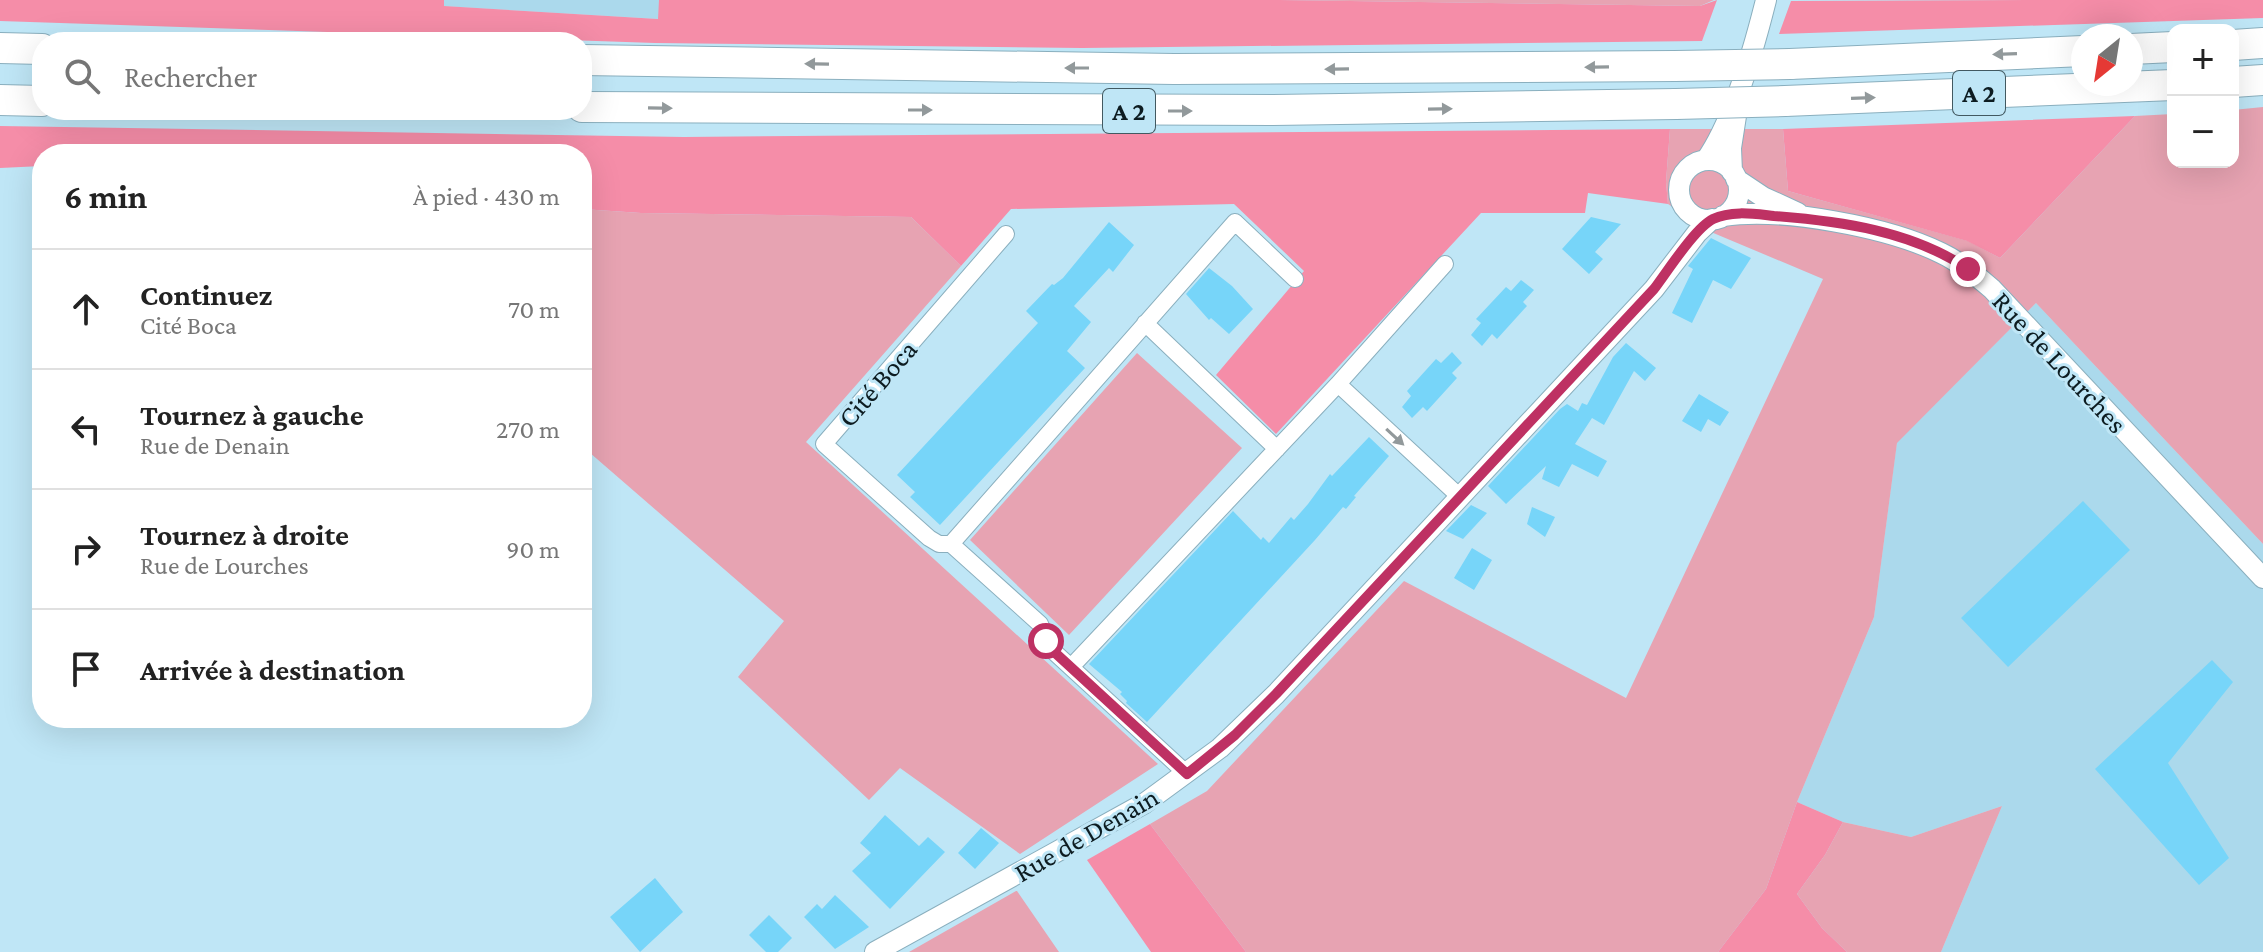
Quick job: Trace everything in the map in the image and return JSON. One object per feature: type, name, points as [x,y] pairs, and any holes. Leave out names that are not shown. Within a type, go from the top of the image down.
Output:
[{"type":"highway","points":[[2239,45],[2263,43]]},
{"type":"highway","points":[[2143,48],[2167,47]]},
{"type":"highway","points":[[0,48],[32,49]]},
{"type":"highway","name":"A 2","points":[[592,60],[1174,69],[1790,64],[2071,52]]},
{"type":"highway","points":[[2239,82],[2263,80]]},
{"type":"highway","name":"A 2","points":[[592,107],[1231,111],[1676,104],[2167,85]]},
{"type":"highway","points":[[0,100],[32,101]]},
{"type":"street","points":[[1706,160],[1718,139],[1743,77],[1766,0]]},
{"type":"street","points":[[1734,176],[1719,162],[1706,160],[1693,164],[1684,174],[1679,191],[1682,204],[1695,216],[1718,217],[1736,202],[1738,188],[1734,176],[1733,129],[1743,77]]},
{"type":"street","name":"Rue de Lourches","points":[[1734,176],[1775,203],[1813,218],[1911,241],[1943,253],[1968,269],[2001,298],[2263,578]]},
{"type":"street","name":"Rue de Denain","points":[[1668,269],[1679,235],[1682,204]]},
{"type":"street","name":"Rue de Lourches","points":[[1718,217],[1749,214],[1813,218]]},
{"type":"street","name":"Rue de Denain","points":[[875,952],[1100,830],[1187,774],[1235,735],[1270,701],[1718,217]]},
{"type":"street","points":[[951,544],[1235,222],[1295,279]]},
{"type":"street","name":"Cité Boca","points":[[1006,234],[824,444],[929,538],[939,544],[951,544],[1040,624],[1048,645],[1187,774]]},
{"type":"street","points":[[1071,667],[1338,384],[1445,264]]},
{"type":"street","points":[[1145,323],[1277,449]]},
{"type":"street","points":[[1338,384],[1460,497]]},
{"type":"shaded area","points":[[0,0],[444,0],[444,6],[658,19],[659,0],[1280,0],[1700,6],[1717,0],[1702,41],[1082,48],[655,43],[592,41],[592,32],[328,32],[0,21]]},
{"type":"shaded area","points":[[444,0],[659,0],[659,19],[443,6]]},
{"type":"shaded area","points":[[1280,0],[1714,0],[1700,6]]},
{"type":"shaded area","points":[[2263,0],[2263,18],[1779,34],[1791,1]]},
{"type":"shaded area","points":[[2263,107],[2263,544],[2036,303],[1897,443],[1874,617],[1797,802],[1766,889],[1718,952],[1246,952],[1150,824],[1207,791],[1404,581],[1626,698],[1823,279],[1711,232],[1668,204],[1666,182],[1670,129],[1783,129],[1788,191],[1968,241],[2000,258],[2135,116],[2167,114],[2167,168],[2239,168],[2239,109]]},
{"type":"shaded area","points":[[2135,116],[2000,258],[1967,241],[1788,191],[1783,129]]},
{"type":"shaded area","points":[[0,126],[684,137],[1670,129],[1666,182],[1668,204],[1588,193],[1585,213],[1481,213],[1276,434],[1216,375],[1304,271],[1234,204],[1011,209],[961,266],[911,217],[592,210],[592,144],[32,144],[32,166],[0,168]]},
{"type":"shaded area","points":[[592,210],[911,217],[961,266],[806,442],[1158,764],[1020,854],[900,768],[869,800],[738,677],[784,621],[592,455]]},
{"type":"shaded area","points":[[2036,303],[2263,544],[2263,952],[1941,952],[2002,806],[1911,837],[1843,822],[1797,802],[1874,617],[1897,442]]},
{"type":"shaded area","points":[[1137,353],[1242,448],[1069,635],[970,540]]},
{"type":"shaded area","points":[[1797,802],[1843,822],[1825,855],[1797,894],[1822,928],[1847,952],[1718,952],[1766,889]]},
{"type":"shaded area","points":[[2002,806],[1941,952],[1847,952],[1822,928],[1797,894],[1825,855],[1843,822],[1911,837]]},
{"type":"shaded area","points":[[1150,824],[1246,952],[1151,952],[1087,860]]},
{"type":"shaded area","points":[[1016,891],[1059,952],[909,952]]},
{"type":"building","points":[[1591,217],[1621,224],[1595,252],[1603,259],[1589,274],[1562,249]]},
{"type":"building","points":[[1109,222],[1134,245],[1113,272],[1109,268],[1074,306],[1091,322],[1067,351],[1085,368],[940,525],[910,497],[915,492],[897,475],[1038,323],[1026,311],[1052,284],[1063,278]]},
{"type":"building","points":[[1711,238],[1751,258],[1731,289],[1713,280],[1692,323],[1672,313],[1693,269],[1688,266]]},
{"type":"building","points":[[1209,268],[1232,286],[1253,309],[1229,334],[1211,318],[1209,320],[1186,294]]},
{"type":"building","points":[[1521,280],[1534,290],[1523,302],[1527,306],[1497,339],[1492,334],[1482,346],[1471,335],[1481,323],[1476,319],[1506,287],[1511,291]]},
{"type":"building","points":[[1626,343],[1656,368],[1645,381],[1634,371],[1604,425],[1592,418],[1575,444],[1607,461],[1598,477],[1572,464],[1559,487],[1542,479],[1546,466],[1506,504],[1488,486],[1560,409],[1567,404],[1578,411],[1582,403],[1587,405],[1613,357]]},
{"type":"building","points":[[1452,352],[1462,363],[1452,373],[1457,378],[1427,411],[1423,407],[1412,418],[1402,407],[1411,396],[1407,391],[1436,359],[1441,363]]},
{"type":"building","points":[[1699,394],[1729,412],[1720,426],[1708,419],[1701,432],[1682,421]]},
{"type":"building","points":[[1369,437],[1389,456],[1346,509],[1343,507],[1147,722],[1126,703],[1120,694],[1122,692],[1089,664],[1233,511],[1261,540],[1263,537],[1269,543],[1291,517],[1294,520],[1330,474],[1332,476]]},
{"type":"building","points":[[2083,501],[2130,550],[2008,667],[1961,618]]},
{"type":"building","points":[[1471,505],[1487,513],[1463,539],[1446,531]]},
{"type":"building","points":[[1532,507],[1555,517],[1545,537],[1527,524]]},
{"type":"building","points":[[1472,548],[1492,560],[1474,590],[1454,578]]},
{"type":"building","points":[[2212,660],[2233,682],[2168,763],[2229,858],[2199,885],[2095,769]]},
{"type":"building","points":[[885,815],[919,846],[928,837],[945,852],[890,909],[852,871],[871,853],[860,843]]},
{"type":"building","points":[[981,828],[999,843],[975,869],[958,853]]},
{"type":"building","points":[[655,878],[683,912],[640,952],[610,917]]},
{"type":"building","points":[[835,895],[869,927],[835,949],[804,917],[817,904],[822,909]]},
{"type":"building","points":[[769,915],[792,938],[778,952],[766,952],[749,935]]},
{"type":"route","points":[[1046,641],[1187,774],[1235,735],[1276,694],[1654,289],[1697,233],[1712,219],[1742,214],[1813,218],[1911,241],[1943,253],[1968,269]]}]
